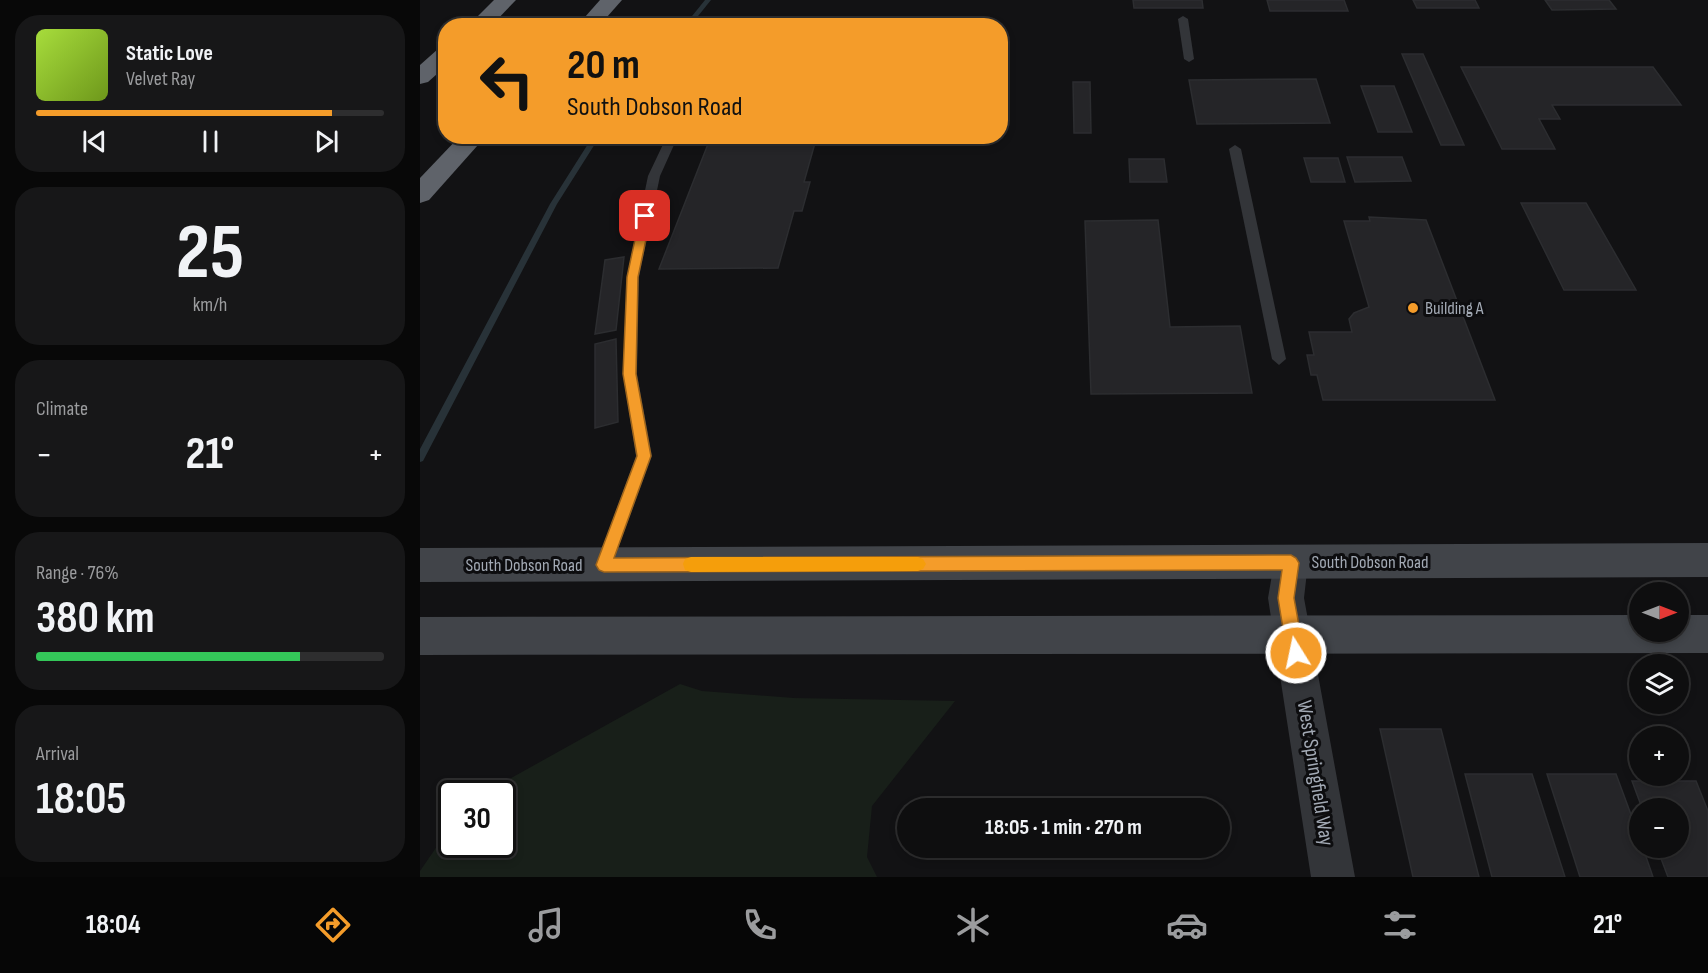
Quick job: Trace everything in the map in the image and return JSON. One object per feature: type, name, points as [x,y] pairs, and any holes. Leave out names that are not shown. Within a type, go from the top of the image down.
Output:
[{"type":"highway","points":[[487,18],[507,0]]},
{"type":"highway","points":[[595,18],[612,0]]},
{"type":"highway","points":[[420,77],[438,61]]},
{"type":"highway","points":[[420,194],[467,144]]},
{"type":"main road","name":"South Dobson Road","points":[[420,565],[1708,560]]},
{"type":"main road","points":[[420,636],[1708,634]]},
{"type":"street","name":"West Springfield Way","points":[[1291,563],[1286,598],[1333,877]]},
{"type":"lane","points":[[1184,20],[1189,59]]},
{"type":"lane","points":[[604,565],[644,456],[630,374],[633,277],[654,176],[669,144]]},
{"type":"lane","points":[[1236,149],[1279,359]]},
{"type":"shaded area","points":[[680,684],[702,691],[794,698],[955,701],[872,806],[867,857],[877,877],[420,877],[420,871],[438,845],[438,858],[516,858],[516,780],[508,780]]},
{"type":"building","points":[[1133,0],[1202,0],[1203,8],[1134,8]]},
{"type":"building","points":[[1267,0],[1344,0],[1348,11],[1270,11]]},
{"type":"building","points":[[1413,0],[1475,0],[1479,8],[1417,8]]},
{"type":"building","points":[[1545,0],[1609,0],[1616,9],[1552,10]]},
{"type":"building","points":[[1402,54],[1423,54],[1464,145],[1441,145]]},
{"type":"building","points":[[1461,67],[1653,67],[1681,105],[1552,105],[1560,119],[1539,119],[1555,149],[1502,149]]},
{"type":"building","points":[[1316,79],[1330,123],[1197,124],[1189,80]]},
{"type":"building","points":[[1073,82],[1090,82],[1091,133],[1074,133]]},
{"type":"building","points":[[1361,86],[1394,86],[1412,132],[1378,132]]},
{"type":"building","points":[[708,144],[815,144],[804,182],[810,182],[802,211],[794,211],[778,268],[659,269]]},
{"type":"building","points":[[1347,157],[1402,157],[1411,181],[1355,182]]},
{"type":"building","points":[[1304,158],[1338,158],[1345,182],[1311,182]]},
{"type":"building","points":[[1129,159],[1164,159],[1167,182],[1130,182]]},
{"type":"building","points":[[1521,203],[1586,203],[1636,290],[1564,290]]},
{"type":"building","name":"Building A","points":[[1369,217],[1426,220],[1495,400],[1323,400],[1317,375],[1311,375],[1307,355],[1314,355],[1309,332],[1352,332],[1349,319],[1354,313],[1369,307],[1344,221],[1370,221]]},
{"type":"building","points":[[1158,220],[1170,327],[1240,326],[1252,393],[1091,394],[1085,221]]},
{"type":"building","points":[[624,257],[616,330],[595,334],[605,260]]},
{"type":"building","points":[[616,339],[618,422],[595,428],[595,344]]},
{"type":"building","points":[[1380,729],[1441,729],[1479,877],[1413,877]]},
{"type":"building","points":[[1465,774],[1532,774],[1565,877],[1492,877]]},
{"type":"building","points":[[1547,774],[1616,774],[1629,809],[1629,858],[1646,858],[1653,877],[1580,877]]},
{"type":"building","points":[[1689,781],[1696,781],[1708,811],[1708,877],[1668,877],[1661,858],[1689,858],[1689,798],[1638,798],[1634,786],[1689,786]]},
{"type":"waterway","points":[[693,18],[708,0]]},
{"type":"waterway","points":[[420,458],[554,204],[592,144]]},
{"type":"slow traffic","points":[[691,564],[918,564]]},
{"type":"place","name":"Building A","points":[[1413,308]]},
{"type":"route","points":[[645,216],[633,277],[630,374],[644,456],[604,565],[1291,563],[1286,598],[1296,653]]}]
